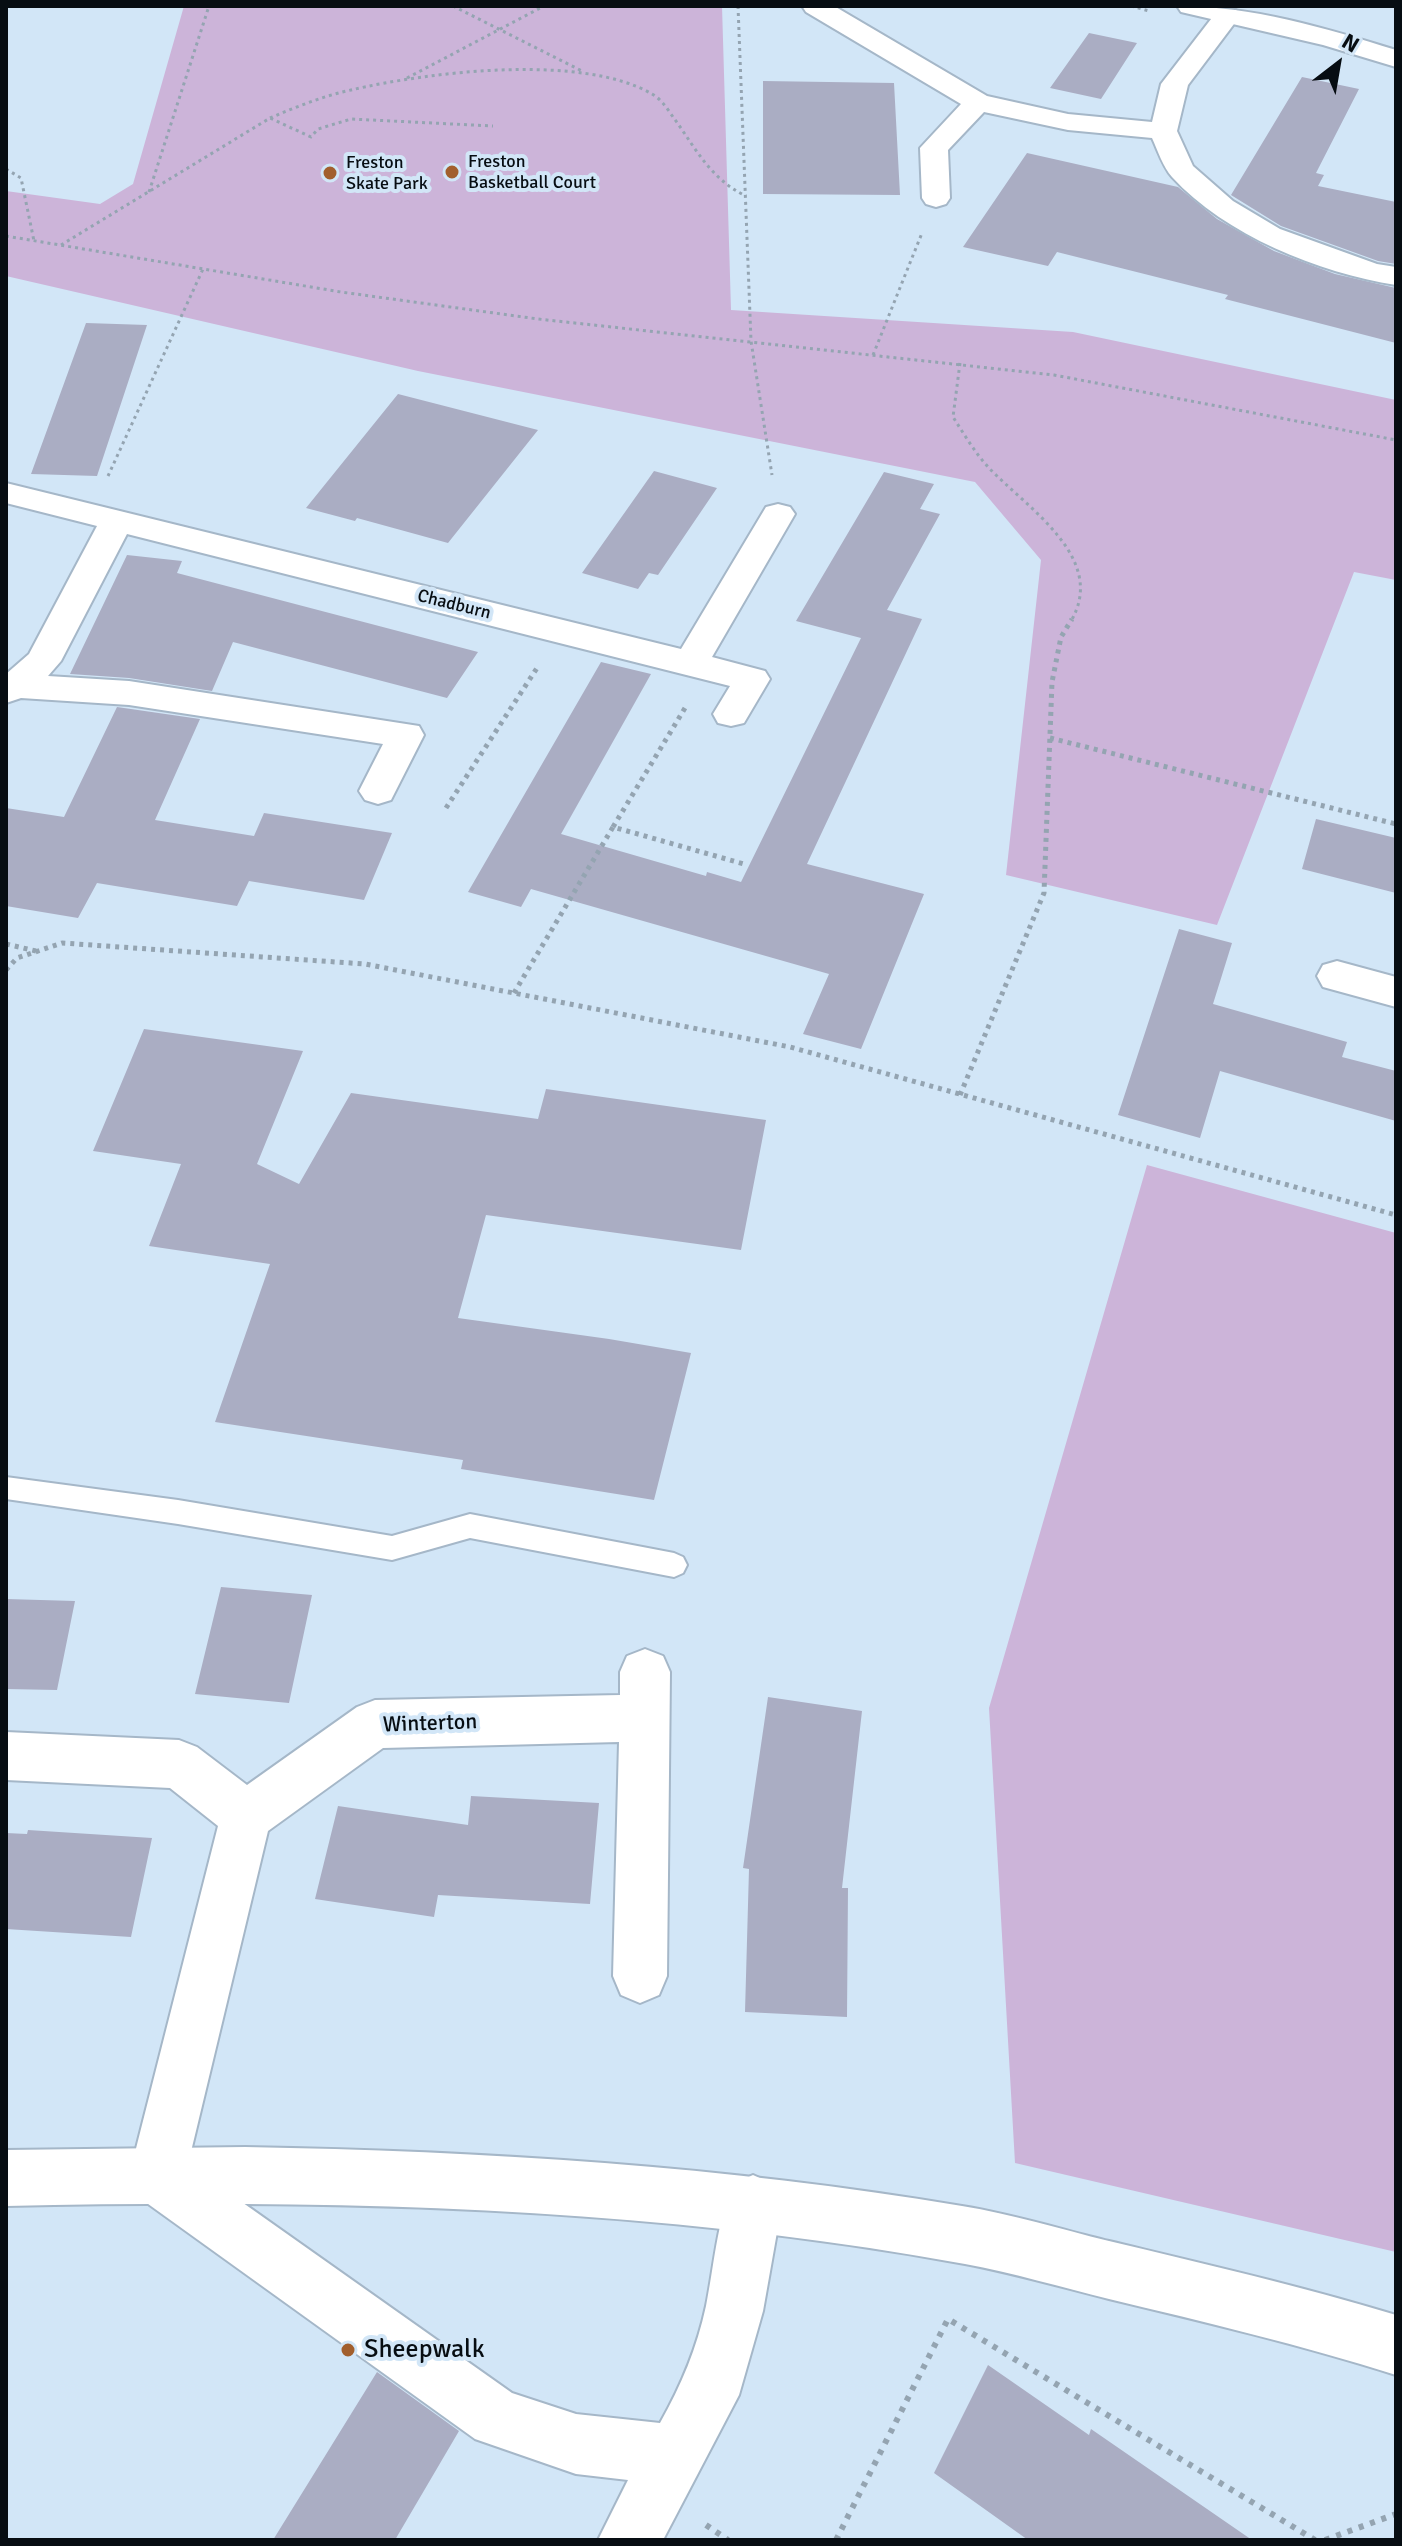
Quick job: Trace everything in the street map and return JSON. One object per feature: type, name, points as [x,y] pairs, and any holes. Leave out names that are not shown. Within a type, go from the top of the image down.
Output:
[{"type":"street","points":[[816,6],[978,102],[1068,122],[1163,131]]},
{"type":"street","points":[[1190,6],[1331,39],[1396,59]]},
{"type":"street","points":[[1227,16],[1175,84],[1163,131],[1181,170],[1223,207],[1270,235],[1371,272],[1396,276]]},
{"type":"street","points":[[944,180],[934,148],[978,102]]},
{"type":"street","name":"Chadburn","points":[[6,493],[752,679],[731,714]]},
{"type":"street","points":[[699,666],[778,514]]},
{"type":"street","points":[[11,689],[43,661],[103,519]]},
{"type":"street","points":[[11,689],[129,693],[406,735],[378,791]]},
{"type":"street","points":[[1337,976],[1396,992]]},
{"type":"street","name":"Winterton","points":[[246,1816],[375,1724],[644,1695],[640,1976]]},
{"type":"street","points":[[6,1756],[179,1764],[246,1816],[157,2176]]},
{"type":"street","points":[[157,2176],[496,2418],[576,2444],[676,2455]]},
{"type":"street","points":[[6,2178],[415,2178],[753,2204],[967,2236],[1322,2322],[1396,2345]]},
{"type":"street","points":[[629,2540],[709,2395],[734,2311],[753,2204]]},
{"type":"lane","points":[[6,1488],[178,1512],[392,1548],[470,1526],[674,1565]]},
{"type":"path","points":[[149,192],[209,6]]},
{"type":"path","points":[[453,6],[590,75]]},
{"type":"path","points":[[402,81],[544,6]]},
{"type":"path","points":[[738,6],[751,341],[778,514]]},
{"type":"path","points":[[60,246],[270,118],[321,98],[402,81],[541,71],[621,81],[655,95],[714,177],[746,196]]},
{"type":"path","points":[[270,118],[311,137],[318,129],[351,119],[493,126]]},
{"type":"path","points":[[6,169],[21,178],[34,241]]},
{"type":"path","points":[[873,355],[944,180]]},
{"type":"path","points":[[6,236],[538,319],[1054,375],[1396,440]]},
{"type":"path","points":[[103,519],[203,269]]},
{"type":"path","points":[[960,363],[953,417],[985,464],[1071,550],[1082,576],[1079,607],[1061,637],[1052,682],[1044,893],[960,1095]]},
{"type":"path","points":[[446,808],[561,631]]},
{"type":"path","points":[[514,993],[613,827],[699,666]]},
{"type":"path","points":[[1050,738],[1396,824]]},
{"type":"path","points":[[613,827],[744,864]]},
{"type":"path","points":[[6,970],[17,958],[62,943],[365,964],[790,1047],[1396,1215]]},
{"type":"path","points":[[6,944],[39,951]]},
{"type":"path","points":[[836,2540],[948,2319],[1315,2540]]},
{"type":"path","points":[[1325,2540],[1396,2514]]},
{"type":"shaded area","points":[[184,6],[722,6],[731,310],[1073,332],[1396,400],[1396,580],[1354,572],[1217,925],[1006,875],[1041,560],[975,482],[418,371],[6,276],[6,191],[100,204],[133,184]]},
{"type":"shaded area","points":[[1147,1165],[1396,1233],[1396,2252],[1015,2163],[989,1708]]},
{"type":"building","points":[[1089,33],[1137,43],[1101,99],[1050,88]]},
{"type":"building","points":[[1302,77],[1359,89],[1316,173],[1324,175],[1318,186],[1396,202],[1396,264],[1378,261],[1281,226],[1231,195]]},
{"type":"building","points":[[763,81],[894,83],[900,195],[763,194]]},
{"type":"building","points":[[1027,153],[1178,187],[1217,219],[1274,251],[1335,274],[1396,288],[1396,343],[1225,299],[1228,295],[1057,252],[1048,266],[963,247]]},
{"type":"building","points":[[86,323],[147,325],[97,476],[31,474]]},
{"type":"building","points":[[398,394],[538,430],[448,543],[357,518],[355,521],[306,508]]},
{"type":"building","points":[[654,471],[717,488],[658,575],[649,573],[638,589],[582,573]]},
{"type":"building","points":[[884,472],[934,484],[920,509],[940,514],[887,610],[922,619],[807,864],[924,894],[861,1049],[803,1034],[829,974],[531,889],[521,907],[468,892],[601,662],[651,674],[561,834],[706,876],[707,872],[741,882],[861,638],[796,621]]},
{"type":"building","points":[[127,555],[182,561],[177,573],[478,652],[447,698],[233,642],[212,691],[129,678],[70,674]]},
{"type":"building","points":[[117,707],[200,719],[155,820],[254,836],[264,813],[392,833],[364,900],[249,881],[237,906],[97,883],[78,918],[6,906],[6,808],[64,817]]},
{"type":"building","points":[[1316,819],[1396,838],[1396,893],[1302,869]]},
{"type":"building","points":[[1179,929],[1232,943],[1213,1004],[1347,1042],[1342,1057],[1396,1071],[1396,1121],[1220,1071],[1200,1138],[1118,1115]]},
{"type":"building","points":[[144,1029],[303,1051],[257,1164],[299,1184],[351,1093],[538,1119],[546,1089],[766,1120],[741,1250],[486,1215],[458,1318],[691,1353],[654,1500],[461,1469],[463,1460],[215,1422],[270,1264],[149,1246],[181,1164],[93,1151]]},
{"type":"building","points":[[221,1587],[312,1595],[289,1703],[195,1694]]},
{"type":"building","points":[[6,1599],[75,1601],[57,1690],[6,1689]]},
{"type":"building","points":[[768,1697],[862,1711],[842,1888],[848,1888],[847,2017],[745,2012],[749,1869],[743,1868]]},
{"type":"building","points":[[471,1796],[599,1803],[590,1904],[438,1895],[434,1917],[315,1899],[338,1806],[468,1825]]},
{"type":"building","points":[[28,1830],[152,1838],[131,1937],[6,1929],[6,1833],[27,1834]]},
{"type":"building","points":[[988,2365],[1089,2435],[1091,2429],[1252,2540],[1028,2540],[934,2473]]},
{"type":"building","points":[[377,2372],[459,2431],[395,2540],[273,2540]]},
{"type":"place","name":"Freston Basketball Court","points":[[452,172]]},
{"type":"place","name":"Freston Skate Park","points":[[330,173]]},
{"type":"place","name":"Sheepwalk","points":[[348,2350]]}]
